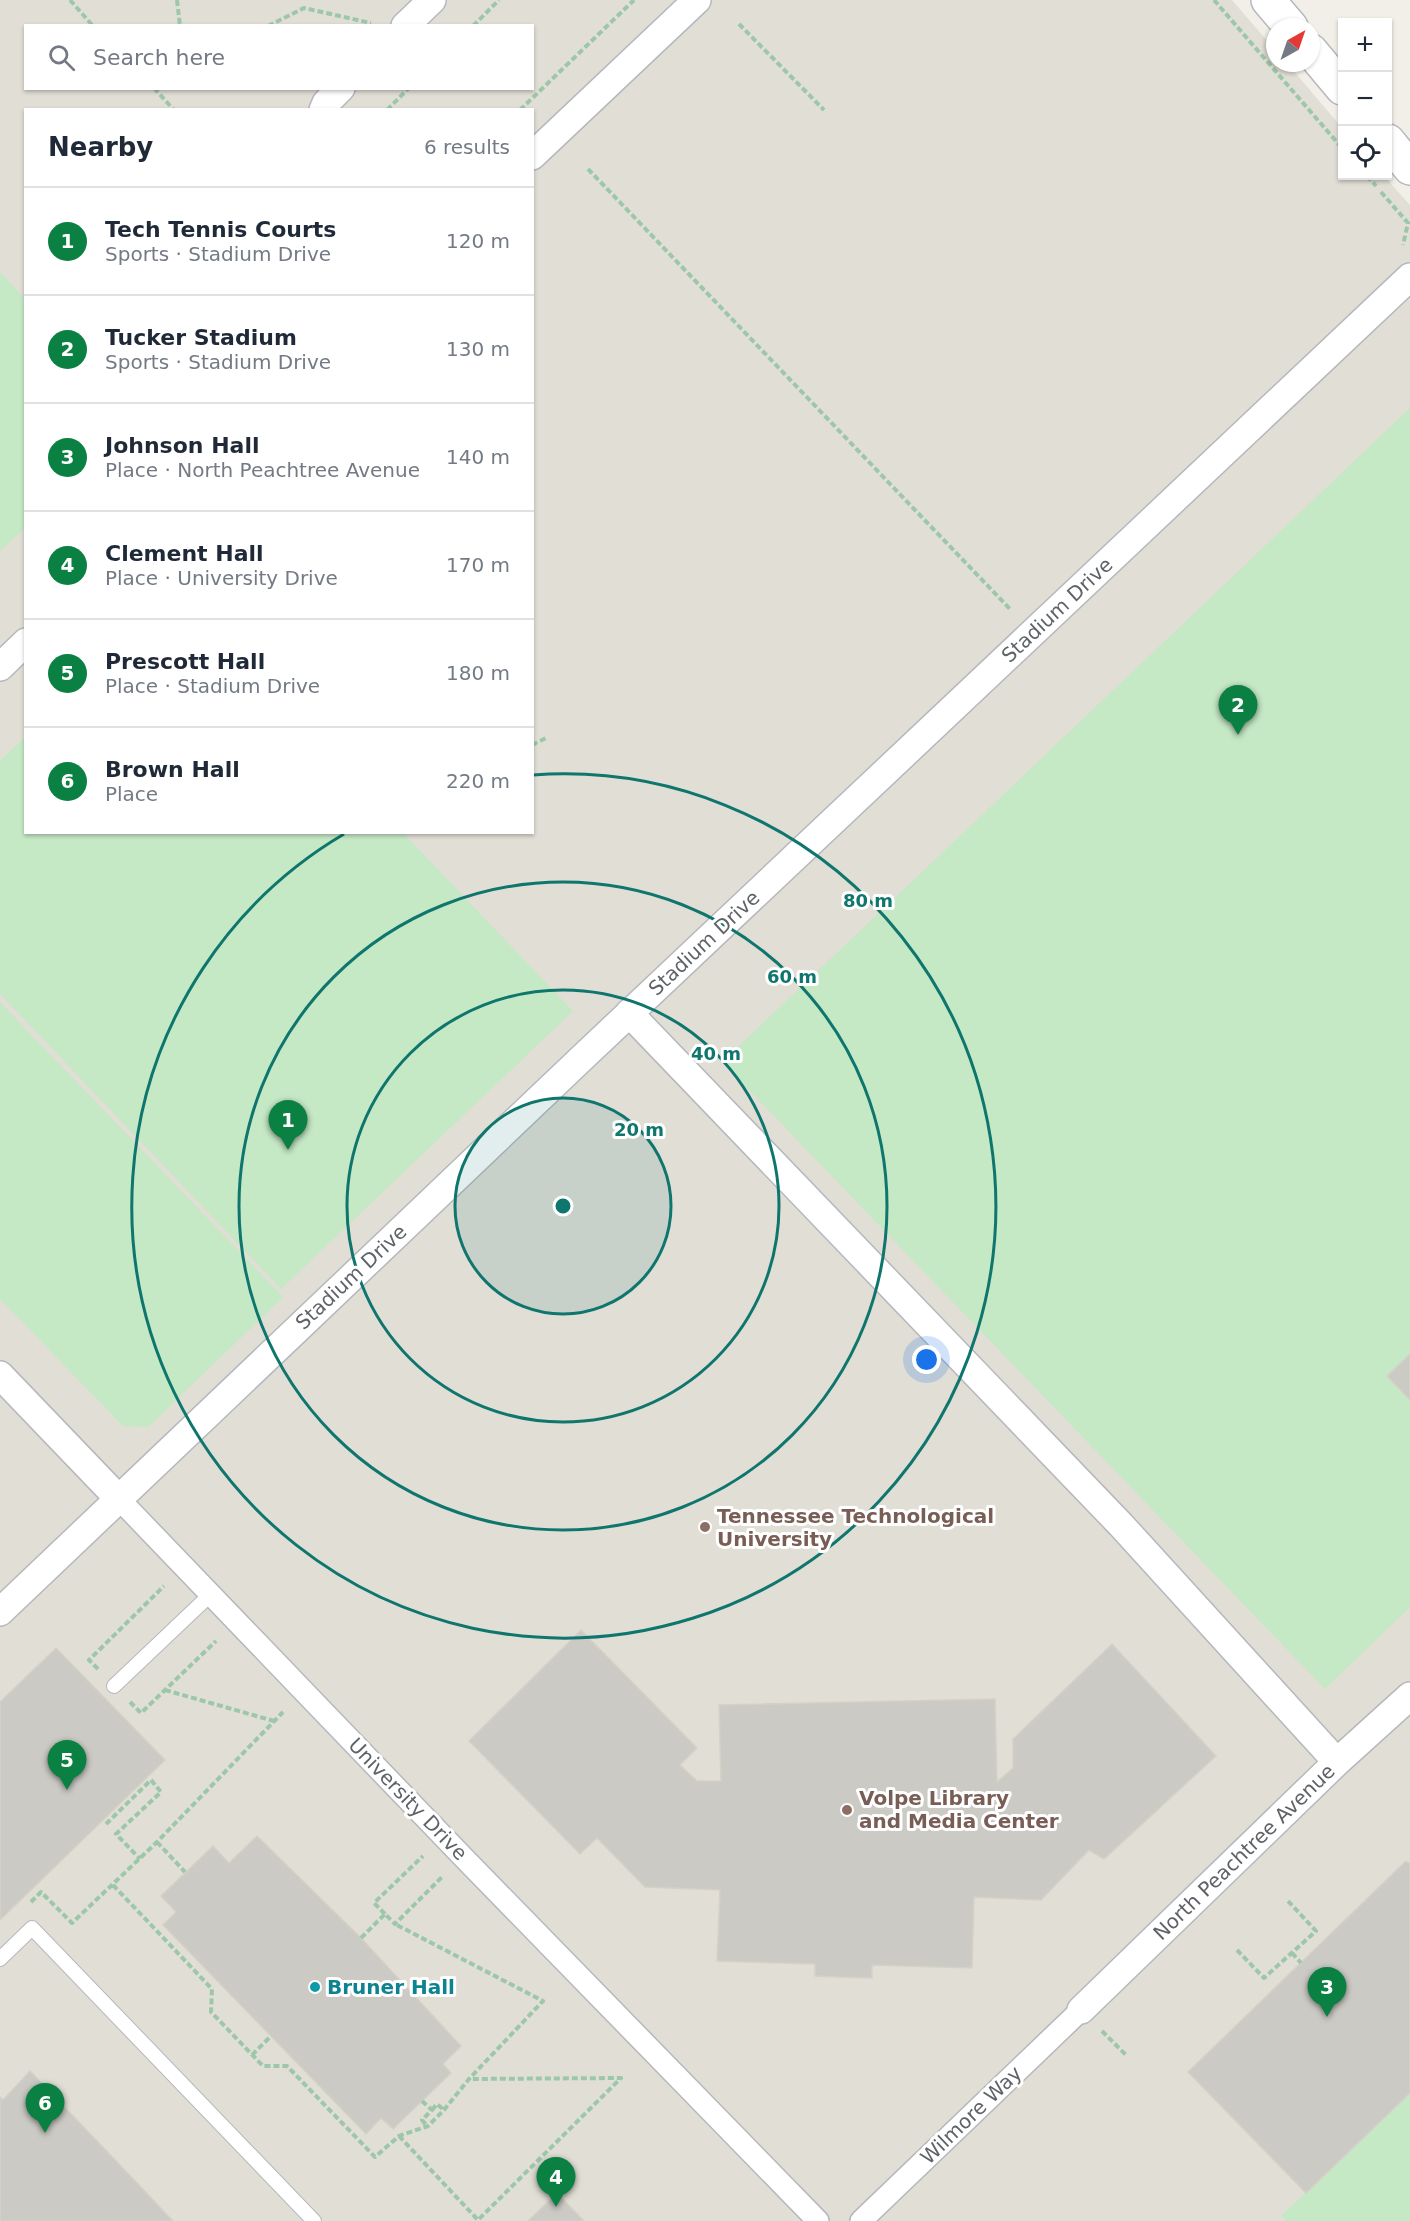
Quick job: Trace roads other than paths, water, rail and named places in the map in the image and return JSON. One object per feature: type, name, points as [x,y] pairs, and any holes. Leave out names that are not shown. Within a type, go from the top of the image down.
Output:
[{"type":"street","points":[[407,24],[432,0]]},
{"type":"street","points":[[534,154],[697,0]]},
{"type":"street","points":[[1268,0],[1283,18]]},
{"type":"street","points":[[1320,62],[1338,83]]},
{"type":"street","points":[[324,108],[339,90]]},
{"type":"street","points":[[1392,146],[1410,168]]},
{"type":"street","name":"Stadium Drive","points":[[0,1612],[629,1013],[1410,277]]},
{"type":"street","points":[[0,667],[24,644]]},
{"type":"street","points":[[629,1013],[1121,1525],[1337,1762]]},
{"type":"street","name":"University Drive","points":[[0,1375],[463,1857],[818,2221]]},
{"type":"street","name":"North Peachtree Avenue","points":[[1081,2010],[1337,1762],[1408,1702]]},
{"type":"street","name":"Wilmore Way","points":[[861,2221],[1081,2010]]},
{"type":"lane","points":[[114,1686],[211,1594]]},
{"type":"lane","points":[[0,1959],[32,1928],[314,2221]]},
{"type":"place","name":"Tucker Stadium","points":[[1238,735]]},
{"type":"place","name":"Tech Tennis Courts","points":[[288,1150]]},
{"type":"place","name":"Tennessee Technological University","points":[[705,1527]]},
{"type":"place","name":"Prescott Hall","points":[[67,1790]]},
{"type":"place","name":"Volpe Library and Media Center","points":[[847,1810]]},
{"type":"place","name":"Bruner Hall","points":[[315,1987]]},
{"type":"place","name":"Johnson Hall","points":[[1327,2017]]},
{"type":"place","name":"Brown Hall","points":[[45,2133]]},
{"type":"place","name":"Clement Hall","points":[[556,2207]]}]
